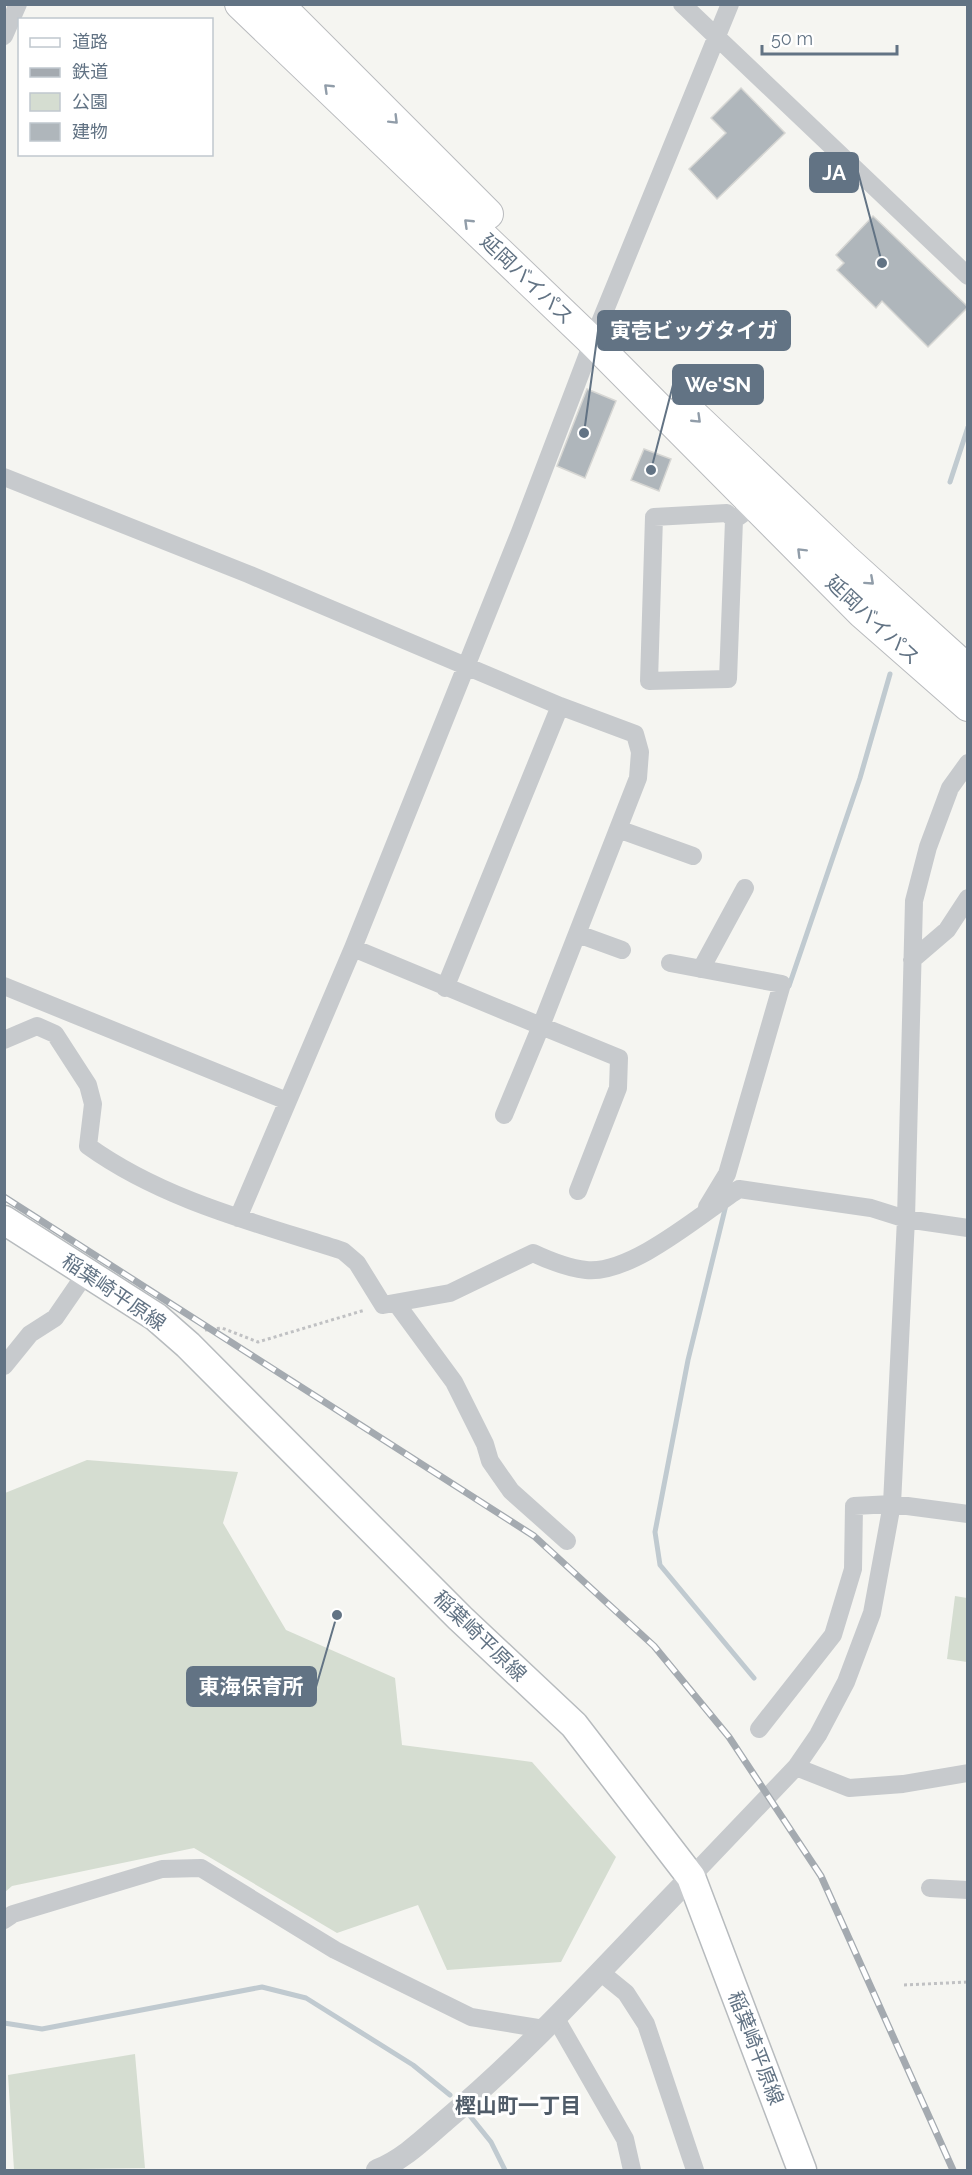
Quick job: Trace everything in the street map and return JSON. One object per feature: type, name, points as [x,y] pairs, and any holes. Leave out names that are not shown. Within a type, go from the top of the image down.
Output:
[{"type":"highway","name":"延岡バイパス","points":[[240,4],[596,334],[968,670]]},
{"type":"highway","name":"延岡バイパス","points":[[278,4],[596,334],[744,513],[968,706]]},
{"type":"main road","name":"稲葉崎平原線","points":[[4,1220],[156,1317],[188,1345],[460,1618],[574,1725],[691,1877],[802,2170]]},
{"type":"street","points":[[4,36],[18,4]]},
{"type":"street","points":[[682,4],[968,276]]},
{"type":"street","points":[[238,1218],[353,948],[596,334],[730,4]]},
{"type":"street","points":[[4,477],[237,570],[560,706],[635,734],[640,752],[638,778],[578,934],[504,1115]]},
{"type":"street","points":[[744,513],[728,679],[650,681],[654,517],[744,513]]},
{"type":"street","points":[[445,988],[560,706]]},
{"type":"street","points":[[377,2170],[394,2164],[472,2098],[550,2023],[691,1877],[796,1767],[818,1735],[846,1682],[873,1612],[892,1504],[906,1219],[914,901],[928,847],[950,788],[968,763]]},
{"type":"street","points":[[618,829],[693,856]]},
{"type":"street","points":[[701,969],[746,888]]},
{"type":"street","points":[[912,960],[947,930],[968,897]]},
{"type":"street","points":[[578,934],[622,950]]},
{"type":"street","points":[[353,948],[618,1058],[618,1088],[578,1191]]},
{"type":"street","points":[[670,963],[782,984],[727,1174],[709,1209]]},
{"type":"street","points":[[4,986],[287,1101]]},
{"type":"street","points":[[4,1041],[37,1026],[55,1034],[88,1084],[93,1104],[88,1146],[130,1173],[238,1218],[343,1251],[357,1263],[454,1383],[485,1444],[489,1461],[511,1491],[567,1542]]},
{"type":"street","points":[[390,1304],[450,1293],[533,1253],[556,1263],[587,1270],[609,1267],[637,1257],[739,1190],[872,1208],[906,1219],[968,1228]]},
{"type":"street","points":[[4,1366],[30,1334],[55,1318],[86,1273]]},
{"type":"street","points":[[759,1729],[833,1635],[853,1569],[854,1506],[892,1504],[968,1515]]},
{"type":"street","points":[[796,1767],[849,1788],[903,1784],[968,1773]]},
{"type":"street","points":[[4,1920],[14,1914],[162,1869],[201,1868],[335,1950],[471,2017],[550,2023]]},
{"type":"street","points":[[930,1888],[968,1890]]},
{"type":"street","points":[[599,1971],[626,1993],[646,2024],[695,2170]]},
{"type":"street","points":[[550,2023],[625,2139],[632,2170]]},
{"type":"path","points":[[188,1345],[207,1329],[222,1328],[258,1342],[390,1304]]},
{"type":"path","points":[[904,1985],[968,1982]]},
{"type":"green space","points":[[87,1460],[238,1472],[223,1523],[286,1630],[395,1678],[402,1745],[532,1762],[616,1857],[561,1962],[447,1970],[418,1905],[337,1933],[194,1848],[12,1886],[5,1892],[5,1493]]},
{"type":"green space","points":[[955,1596],[967,1598],[967,1662],[947,1659]]},
{"type":"green space","points":[[135,2054],[145,2168],[14,2170],[8,2075]]},
{"type":"building","points":[[741,88],[785,133],[717,199],[689,169],[726,133],[711,118]]},
{"type":"building","points":[[873,216],[968,307],[928,347],[882,301],[876,308],[837,270],[844,263],[836,255]]},
{"type":"building","points":[[587,389],[616,401],[585,478],[557,466]]},
{"type":"building","points":[[644,449],[671,459],[659,491],[631,480]]},
{"type":"waterway","points":[[950,482],[968,427]]},
{"type":"waterway","points":[[789,986],[860,778],[890,674]]},
{"type":"waterway","points":[[726,1205],[688,1360],[655,1532],[660,1565],[754,1678]]},
{"type":"waterway","points":[[4,2023],[42,2029],[262,1987],[306,1998],[413,2065],[450,2095]]},
{"type":"waterway","points":[[466,2111],[491,2142],[505,2170]]},
{"type":"railway","points":[[4,1197],[534,1536],[654,1646],[729,1737],[821,1876],[953,2170]]},
{"type":"place","name":"JA","points":[[882,263]]},
{"type":"place","name":"寅壱ビッグタイガ","points":[[584,433]]},
{"type":"place","name":"We'SN","points":[[651,470]]},
{"type":"place","name":"東海保育所","points":[[337,1615]]},
{"type":"district","name":"樫山町一丁目","points":[[518,2105]]}]
